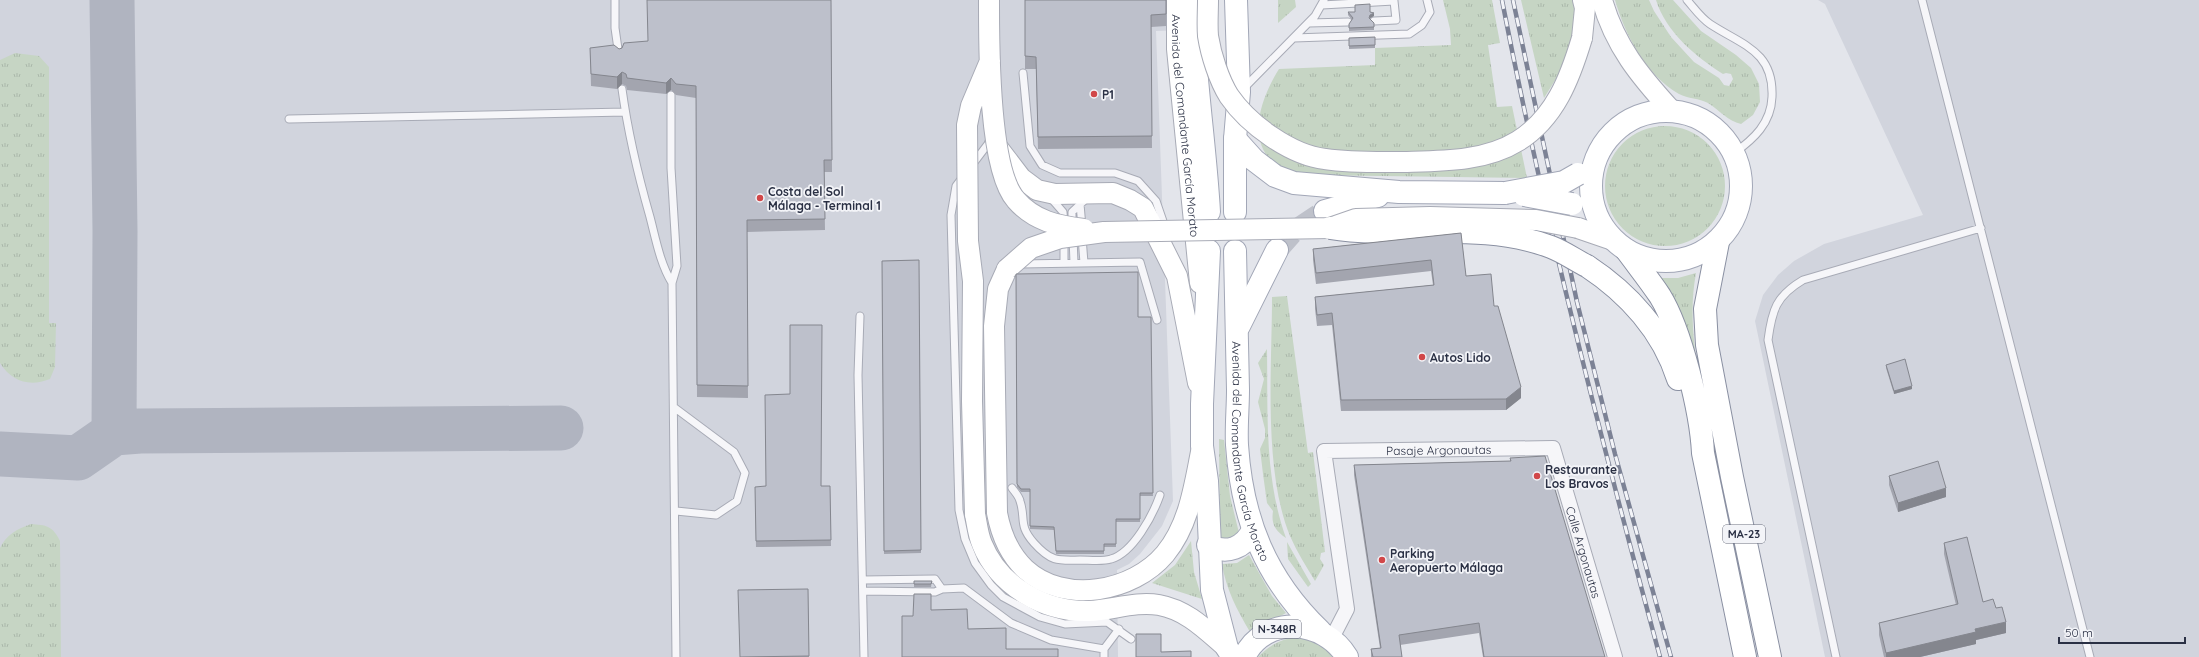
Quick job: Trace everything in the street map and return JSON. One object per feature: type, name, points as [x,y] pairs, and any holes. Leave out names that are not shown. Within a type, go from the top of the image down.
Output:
[{"type":"main road","name":"Avenida del Comandante García Morato","points":[[1193,0],[1193,42],[1206,159],[1209,212]]},
{"type":"main road","points":[[1235,212],[1236,139],[1239,92],[1236,0]]},
{"type":"main road","points":[[1505,193],[1564,182],[1585,170],[1613,130],[1630,118],[1650,111],[1671,110],[1697,117],[1718,131],[1734,152],[1741,176],[1740,200],[1732,223],[1718,242],[1698,255],[1674,262],[1650,260],[1620,246],[1601,226],[1594,210],[1585,170]]},
{"type":"main road","points":[[1236,139],[1254,160],[1275,176],[1294,183],[1399,192],[1505,193],[1572,204],[1594,210]]},
{"type":"main road","points":[[1399,192],[1346,204],[1328,219],[1357,232],[1459,231],[1490,233],[1522,239],[1552,248],[1586,266],[1623,293],[1641,313],[1662,342],[1677,377],[1694,435],[1703,453]]},
{"type":"main road","name":"MA-23","points":[[1718,242],[1704,309],[1707,345],[1732,477],[1770,657]]},
{"type":"main road","name":"MA-23","points":[[1620,246],[1660,297],[1673,324],[1684,356],[1702,433],[1703,453],[1745,657]]},
{"type":"main road","name":"Avenida del Comandante García Morato","points":[[1235,250],[1237,444],[1242,486],[1252,530],[1266,560],[1299,611],[1326,635],[1347,657]]},
{"type":"main road","points":[[1237,330],[1254,291],[1277,250]]},
{"type":"main road","name":"Avenida del Comandante García Morato","points":[[1209,251],[1202,404],[1202,446],[1206,481],[1208,545],[1212,590],[1235,654]]},
{"type":"main road","points":[[1208,545],[1217,550],[1237,548],[1248,539],[1252,530]]},
{"type":"main road","name":"N-348R","points":[[1235,654],[1252,646],[1262,636],[1278,628],[1300,626],[1326,635]]},
{"type":"street","points":[[985,0],[991,140],[1021,178],[1037,190],[1086,199],[1113,194],[1130,200],[1142,208],[1177,276],[1202,404]]},
{"type":"street","points":[[989,0],[990,61],[1000,166],[1005,184],[1015,200],[1029,213],[1046,222],[1104,232]]},
{"type":"street","name":"Avenida del Comandante García Morato","points":[[1177,0],[1177,49],[1205,347]]},
{"type":"street","points":[[1208,0],[1208,36],[1218,70],[1229,96],[1252,121],[1268,134],[1296,150],[1324,159],[1377,162],[1430,162],[1462,159],[1498,151],[1519,140],[1552,109],[1572,72],[1582,38],[1585,8],[1583,0]]},
{"type":"street","points":[[1602,0],[1622,50],[1643,79],[1671,110]]},
{"type":"street","points":[[990,61],[971,106],[966,125],[968,241],[973,281],[972,401],[975,514],[982,544],[995,567],[1013,586],[1036,600],[1062,609],[1088,611],[1142,603],[1159,605],[1180,611],[1198,623],[1235,654]]},
{"type":"street","points":[[1202,446],[1191,504],[1178,536],[1165,554],[1145,572],[1124,582],[1101,589],[1080,590],[1064,588],[1045,582],[1026,570],[1013,555],[1002,535],[997,513],[994,326],[998,289],[1007,269],[1031,248],[1060,238],[1104,232],[1328,219],[1430,217],[1536,220],[1578,228],[1620,246]]},
{"type":"street","name":"Pasaje Argonautas","points":[[1326,635],[1347,609],[1324,451],[1553,448]]},
{"type":"street","name":"Calle Argonautas","points":[[1553,448],[1615,657]]},
{"type":"lane","points":[[615,0],[615,28],[619,56]]},
{"type":"lane","points":[[1294,38],[1409,34],[1422,25],[1430,12],[1427,0]]},
{"type":"lane","points":[[1687,0],[1709,23],[1748,46],[1761,58],[1772,80],[1772,106],[1763,128],[1734,152]]},
{"type":"lane","points":[[1922,0],[2090,657]]},
{"type":"lane","points":[[1239,92],[1294,38],[1308,23],[1323,2],[1394,1],[1396,20],[1374,21]]},
{"type":"lane","points":[[1308,23],[1348,22]]},
{"type":"lane","points":[[1023,73],[1030,146],[1042,165],[1060,173],[1114,172],[1138,181],[1156,201],[1169,241],[1177,276]]},
{"type":"lane","points":[[622,89],[625,112],[637,169],[664,268],[672,283]]},
{"type":"lane","points":[[671,95],[671,168],[677,266],[672,283],[675,408],[676,657]]},
{"type":"lane","points":[[289,118],[625,112]]},
{"type":"lane","points":[[991,140],[956,186],[951,215],[959,510],[965,539],[975,563],[1003,597],[1040,617],[1059,622],[1085,624],[1107,622],[1119,629],[1131,639]]},
{"type":"lane","points":[[1044,192],[1064,212],[1064,263]]},
{"type":"lane","points":[[1074,263],[1072,212],[1086,199]]},
{"type":"lane","points":[[1084,263],[1086,199]]},
{"type":"lane","points":[[1836,657],[1768,340],[1772,314],[1779,300],[1790,288],[1803,280],[1981,228]]},
{"type":"lane","points":[[1009,277],[1021,264],[1140,262],[1157,320]]},
{"type":"lane","points":[[860,316],[858,375],[864,657]]},
{"type":"lane","points":[[675,408],[734,452],[745,473],[737,501],[716,514],[676,511]]},
{"type":"lane","points":[[1012,488],[1020,500],[1023,526],[1034,542],[1049,558],[1060,561],[1111,559],[1124,551],[1144,529],[1154,512],[1160,495]]},
{"type":"lane","points":[[863,580],[935,579],[942,589]]},
{"type":"lane","points":[[863,591],[935,592],[942,589],[964,588],[1011,623],[1051,640],[1104,649]]},
{"type":"lane","points":[[1104,657],[1104,649],[1119,629]]},
{"type":"shaded area","points":[[0,0],[1184,0],[1184,30],[1156,31],[1173,501],[1162,526],[1140,554],[1129,564],[1117,570],[1118,657],[0,657]]},
{"type":"shaded area","points":[[1818,0],[2199,0],[2199,657],[1825,657],[1755,321],[1763,295],[1778,275],[1794,261],[1824,244],[1923,215],[1825,4]]},
{"type":"green space","points":[[1278,0],[1295,0],[1296,7],[1278,23]]},
{"type":"green space","points":[[1443,0],[1492,0],[1500,43],[1488,45],[1497,107],[1512,106],[1527,178],[1307,175],[1275,164],[1266,154],[1261,143],[1259,118],[1267,92],[1279,69],[1375,65],[1375,48],[1451,45],[1450,29]]},
{"type":"green space","points":[[1521,0],[1573,0],[1576,17],[1567,61],[1544,98]]},
{"type":"green space","points":[[1615,0],[1649,0],[1654,11],[1671,37],[1694,62],[1719,78],[1724,85],[1729,86],[1733,79],[1731,74],[1723,74],[1703,60],[1683,43],[1667,23],[1656,0],[1673,0],[1701,31],[1736,55],[1751,68],[1759,84],[1760,102],[1753,115],[1741,124],[1736,123],[1708,103],[1682,96],[1667,86],[1656,76],[1638,53],[1625,27]]},
{"type":"green space","points":[[15,53],[39,56],[49,67],[49,323],[56,323],[55,367],[50,379],[35,383],[16,379],[10,375],[0,363],[0,60]]},
{"type":"green space","points":[[1665,126],[1688,130],[1708,143],[1721,163],[1725,186],[1721,209],[1708,229],[1688,242],[1665,246],[1642,242],[1622,229],[1609,209],[1605,186],[1609,163],[1622,143],[1642,130]]},
{"type":"green space","points":[[1696,273],[1693,314],[1694,340],[1699,380],[1659,278],[1678,278]]},
{"type":"green space","points":[[1287,296],[1308,453],[1313,452],[1325,552],[1321,553],[1320,559],[1324,565],[1315,581],[1290,536],[1281,510],[1272,450],[1272,297]]},
{"type":"green space","points":[[1267,349],[1268,420],[1271,468],[1274,492],[1286,538],[1279,532],[1273,523],[1273,511],[1267,503],[1260,449],[1265,438],[1265,429],[1258,402],[1264,379],[1258,363]]},
{"type":"green space","points":[[1219,439],[1224,440],[1230,496],[1240,537],[1230,543],[1220,539]]},
{"type":"green space","points":[[31,524],[41,525],[52,529],[60,541],[61,657],[0,657],[0,548],[5,539],[12,533]]},
{"type":"green space","points":[[1191,541],[1194,572],[1202,599],[1152,583],[1175,565]]},
{"type":"green space","points":[[1287,542],[1311,584],[1308,587],[1288,559]]},
{"type":"green space","points":[[1249,555],[1272,596],[1286,613],[1250,632],[1226,582],[1222,564],[1237,563]]},
{"type":"green space","points":[[1296,637],[1319,643],[1334,657],[1258,657],[1275,644]]},
{"type":"building","name":"Costa del Sol Málaga - Terminal 1","points":[[647,0],[831,0],[832,160],[824,160],[825,219],[747,220],[748,386],[697,385],[696,86],[676,84],[671,78],[666,83],[627,78],[626,74],[622,72],[617,77],[591,74],[590,48],[614,45],[619,49],[622,48],[624,43],[648,41]]},
{"type":"building","name":"P1","points":[[1025,0],[1166,0],[1166,14],[1151,15],[1152,136],[1038,137],[1036,57],[1025,56]]},
{"type":"building","points":[[1370,4],[1370,12],[1374,13],[1370,15],[1369,18],[1374,23],[1374,27],[1349,28],[1349,24],[1353,18],[1348,12],[1355,12],[1355,5]]},
{"type":"building","points":[[1375,37],[1375,45],[1349,46],[1349,38]]},
{"type":"building","points":[[1461,233],[1466,276],[1491,274],[1494,306],[1498,306],[1521,387],[1506,399],[1341,400],[1332,313],[1317,315],[1315,297],[1434,285],[1431,260],[1316,273],[1313,249]]},
{"type":"building","points":[[919,260],[921,550],[884,551],[882,261]]},
{"type":"building","points":[[1138,272],[1138,317],[1151,317],[1153,493],[1140,493],[1140,519],[1116,519],[1116,544],[1104,544],[1104,551],[1056,551],[1054,527],[1030,526],[1030,489],[1021,489],[1017,484],[1016,274]]},
{"type":"building","points":[[790,325],[822,325],[821,486],[830,486],[831,540],[756,541],[755,487],[766,486],[765,395],[790,394]]},
{"type":"building","points":[[1905,359],[1912,386],[1894,391],[1886,365]]},
{"type":"building","points":[[1545,456],[1605,657],[1484,657],[1479,623],[1399,635],[1402,657],[1373,657],[1371,649],[1381,648],[1354,465],[1511,461],[1510,458]]},
{"type":"building","points":[[1938,461],[1946,488],[1898,503],[1889,476]]},
{"type":"building","points":[[1967,537],[1983,602],[1993,599],[1996,608],[2002,607],[2006,622],[1975,629],[1976,632],[1886,653],[1879,623],[1958,604],[1944,543]]},
{"type":"building","points":[[914,581],[932,581],[931,584],[914,584]]},
{"type":"building","points":[[808,589],[809,656],[740,657],[738,590]]},
{"type":"building","points":[[914,594],[931,594],[931,610],[967,609],[968,629],[1006,628],[1006,649],[1058,649],[1058,657],[902,657],[902,616],[913,616]]},
{"type":"building","points":[[1136,634],[1161,634],[1161,652],[1191,651],[1191,657],[1136,657]]},
{"type":"taxiway","points":[[112,0],[115,231],[114,433]]},
{"type":"taxiway","points":[[0,454],[78,458],[114,433],[140,431],[561,428]]},
{"type":"tunnel","points":[[1277,250],[1293,232],[1325,211]]},
{"type":"railway","points":[[1502,0],[1555,248],[1616,494],[1660,657]]},
{"type":"railway","points":[[1513,0],[1577,302],[1615,454],[1671,657]]},
{"type":"place","name":"P1","points":[[1094,94]]},
{"type":"place","name":"Costa del Sol Málaga - Terminal 1","points":[[760,198]]},
{"type":"place","name":"Autos Lido","points":[[1422,357]]},
{"type":"place","name":"Restaurante Los Bravos","points":[[1537,476]]},
{"type":"place","name":"Parking Aeropuerto Málaga","points":[[1382,560]]}]
